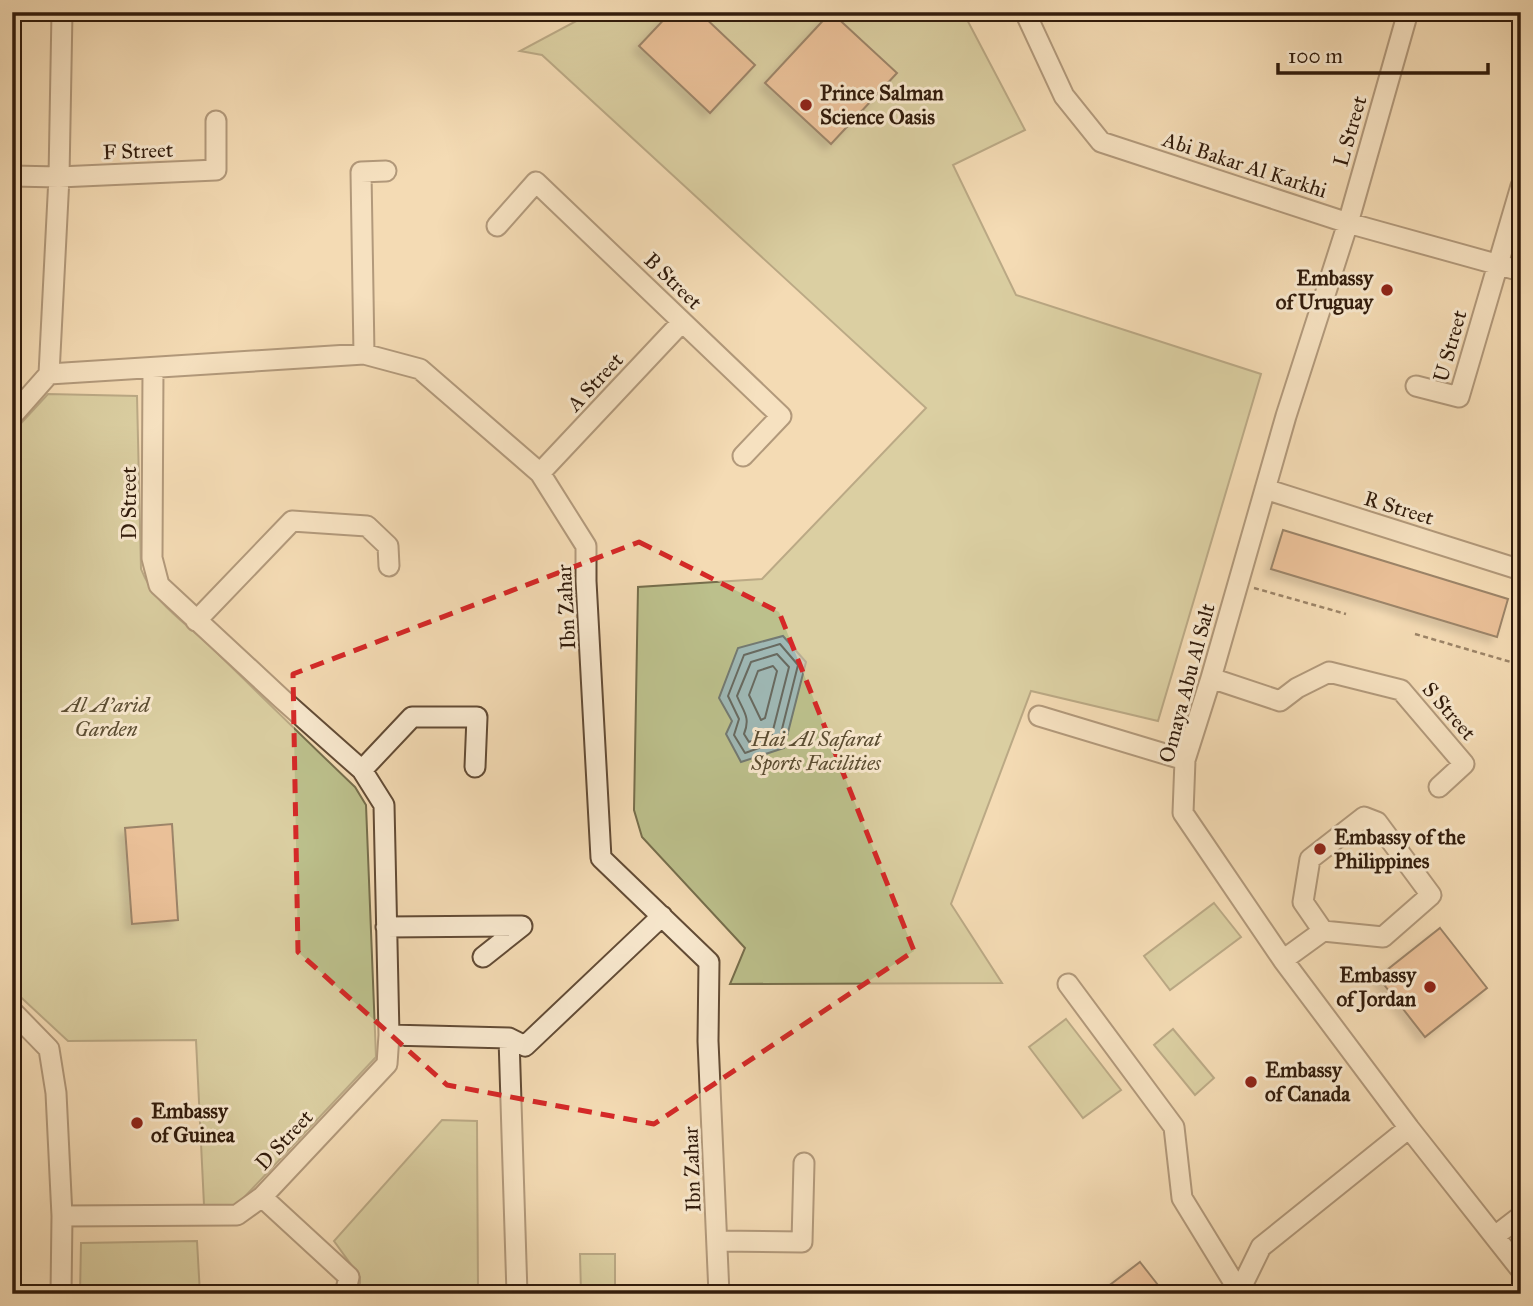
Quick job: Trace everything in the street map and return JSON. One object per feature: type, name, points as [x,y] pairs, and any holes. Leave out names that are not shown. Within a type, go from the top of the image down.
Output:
[{"type":"street","points":[[12,416],[49,374],[59,177],[62,12]]},
{"type":"street","name":"Abi Bakar Al Karkhi","points":[[1026,12],[1064,96],[1101,142],[1348,223],[1521,271]]},
{"type":"street","name":"L Street","points":[[1348,223],[1408,12]]},
{"type":"street","name":"F Street","points":[[12,176],[59,177],[216,170],[216,121]]},
{"type":"street","points":[[364,355],[360,172],[386,172]]},
{"type":"street","name":"B Street","points":[[496,226],[536,182],[781,416],[743,456]]},
{"type":"street","points":[[1497,264],[1521,186]]},
{"type":"street","name":"Omaya Abu Al Salt","points":[[1348,223],[1286,416],[1185,760],[1183,813],[1283,960],[1409,1128],[1521,1270]]},
{"type":"street","name":"U Street","points":[[1416,386],[1459,397],[1497,264]]},
{"type":"street","name":"A Street","points":[[540,473],[682,321]]},
{"type":"street","name":"Ibn Zahar","points":[[49,374],[364,355],[420,369],[540,473],[586,546],[601,858],[709,962],[708,1041],[719,1294]]},
{"type":"street","name":"D Street","points":[[62,1216],[237,1215],[262,1197],[387,1064],[389,1035],[384,805],[362,770],[159,585],[152,558],[153,369]]},
{"type":"street","name":"R Street","points":[[1265,489],[1521,569]]},
{"type":"street","points":[[196,621],[292,521],[367,526],[388,546],[388,566]]},
{"type":"street","name":"S Street","points":[[1211,678],[1280,701],[1297,688],[1329,672],[1401,690],[1464,764],[1439,787]]},
{"type":"street","points":[[1039,716],[1185,760]]},
{"type":"street","points":[[362,770],[412,717],[477,717],[475,767]]},
{"type":"street","points":[[1283,960],[1323,931],[1383,937],[1431,895],[1377,822],[1364,817],[1310,859],[1303,902],[1323,931]]},
{"type":"street","points":[[389,1035],[509,1038],[525,1046],[662,916]]},
{"type":"street","points":[[386,927],[522,926],[483,957]]},
{"type":"street","points":[[1068,984],[1174,1127],[1182,1198],[1239,1292]]},
{"type":"street","points":[[12,1011],[49,1049],[56,1093],[62,1216],[61,1294]]},
{"type":"street","points":[[509,1038],[517,1294]]},
{"type":"street","points":[[1239,1292],[1261,1247],[1409,1128]]},
{"type":"street","points":[[717,1241],[802,1242],[804,1163]]},
{"type":"street","points":[[262,1197],[349,1277],[345,1294]]},
{"type":"street","points":[[1495,1236],[1521,1216]]},
{"type":"path","points":[[1238,584],[1346,614]]},
{"type":"path","points":[[1415,634],[1521,664]]},
{"type":"highlighted area","points":[[639,542],[779,612],[914,951],[654,1124],[447,1085],[298,952],[293,674]]},
{"type":"green space","name":"Hai Al Safarat Sports Facilities","points":[[593,12],[963,12],[1025,130],[953,165],[1016,295],[1261,374],[1158,721],[1031,691],[951,904],[1002,983],[730,984],[745,948],[642,837],[634,810],[638,587],[762,579],[926,408],[542,55],[520,51]]},
{"type":"green space","name":"Al A'arid Garden","points":[[48,394],[137,396],[141,569],[147,582],[171,612],[212,648],[355,787],[366,805],[376,1057],[237,1205],[204,1205],[196,1040],[68,1041],[12,989],[12,433]]},
{"type":"green space","points":[[1214,903],[1241,937],[1170,990],[1144,956]]},
{"type":"green space","points":[[1066,1019],[1121,1090],[1083,1118],[1029,1047]]},
{"type":"green space","points":[[1173,1029],[1214,1078],[1195,1095],[1154,1045]]},
{"type":"green space","points":[[442,1120],[477,1121],[478,1294],[360,1294],[360,1277],[334,1241]]},
{"type":"green space","points":[[197,1241],[200,1294],[80,1294],[81,1243]]},
{"type":"green space","points":[[580,1254],[615,1254],[615,1294],[581,1294]]},
{"type":"water","points":[[783,636],[806,662],[784,748],[741,762],[726,734],[732,721],[719,698],[738,648]]},
{"type":"building","points":[[671,12],[699,12],[755,65],[710,113],[639,46]]},
{"type":"building","points":[[831,12],[897,73],[831,144],[765,83]]},
{"type":"building","points":[[1283,530],[1508,599],[1497,637],[1271,569]]},
{"type":"building","points":[[172,824],[178,920],[132,924],[125,828]]},
{"type":"building","points":[[1440,928],[1487,988],[1425,1037],[1378,977]]},
{"type":"building","points":[[1140,1262],[1165,1294],[1098,1294]]},
{"type":"place","name":"Prince Salman Science Oasis","points":[[806,105]]},
{"type":"place","name":"Embassy of Uruguay","points":[[1387,290]]},
{"type":"place","name":"Embassy of the Philippines","points":[[1320,849]]},
{"type":"place","name":"Embassy of Jordan","points":[[1430,987]]},
{"type":"place","name":"Embassy of Canada","points":[[1251,1082]]},
{"type":"place","name":"Embassy of Guinea","points":[[137,1123]]}]
